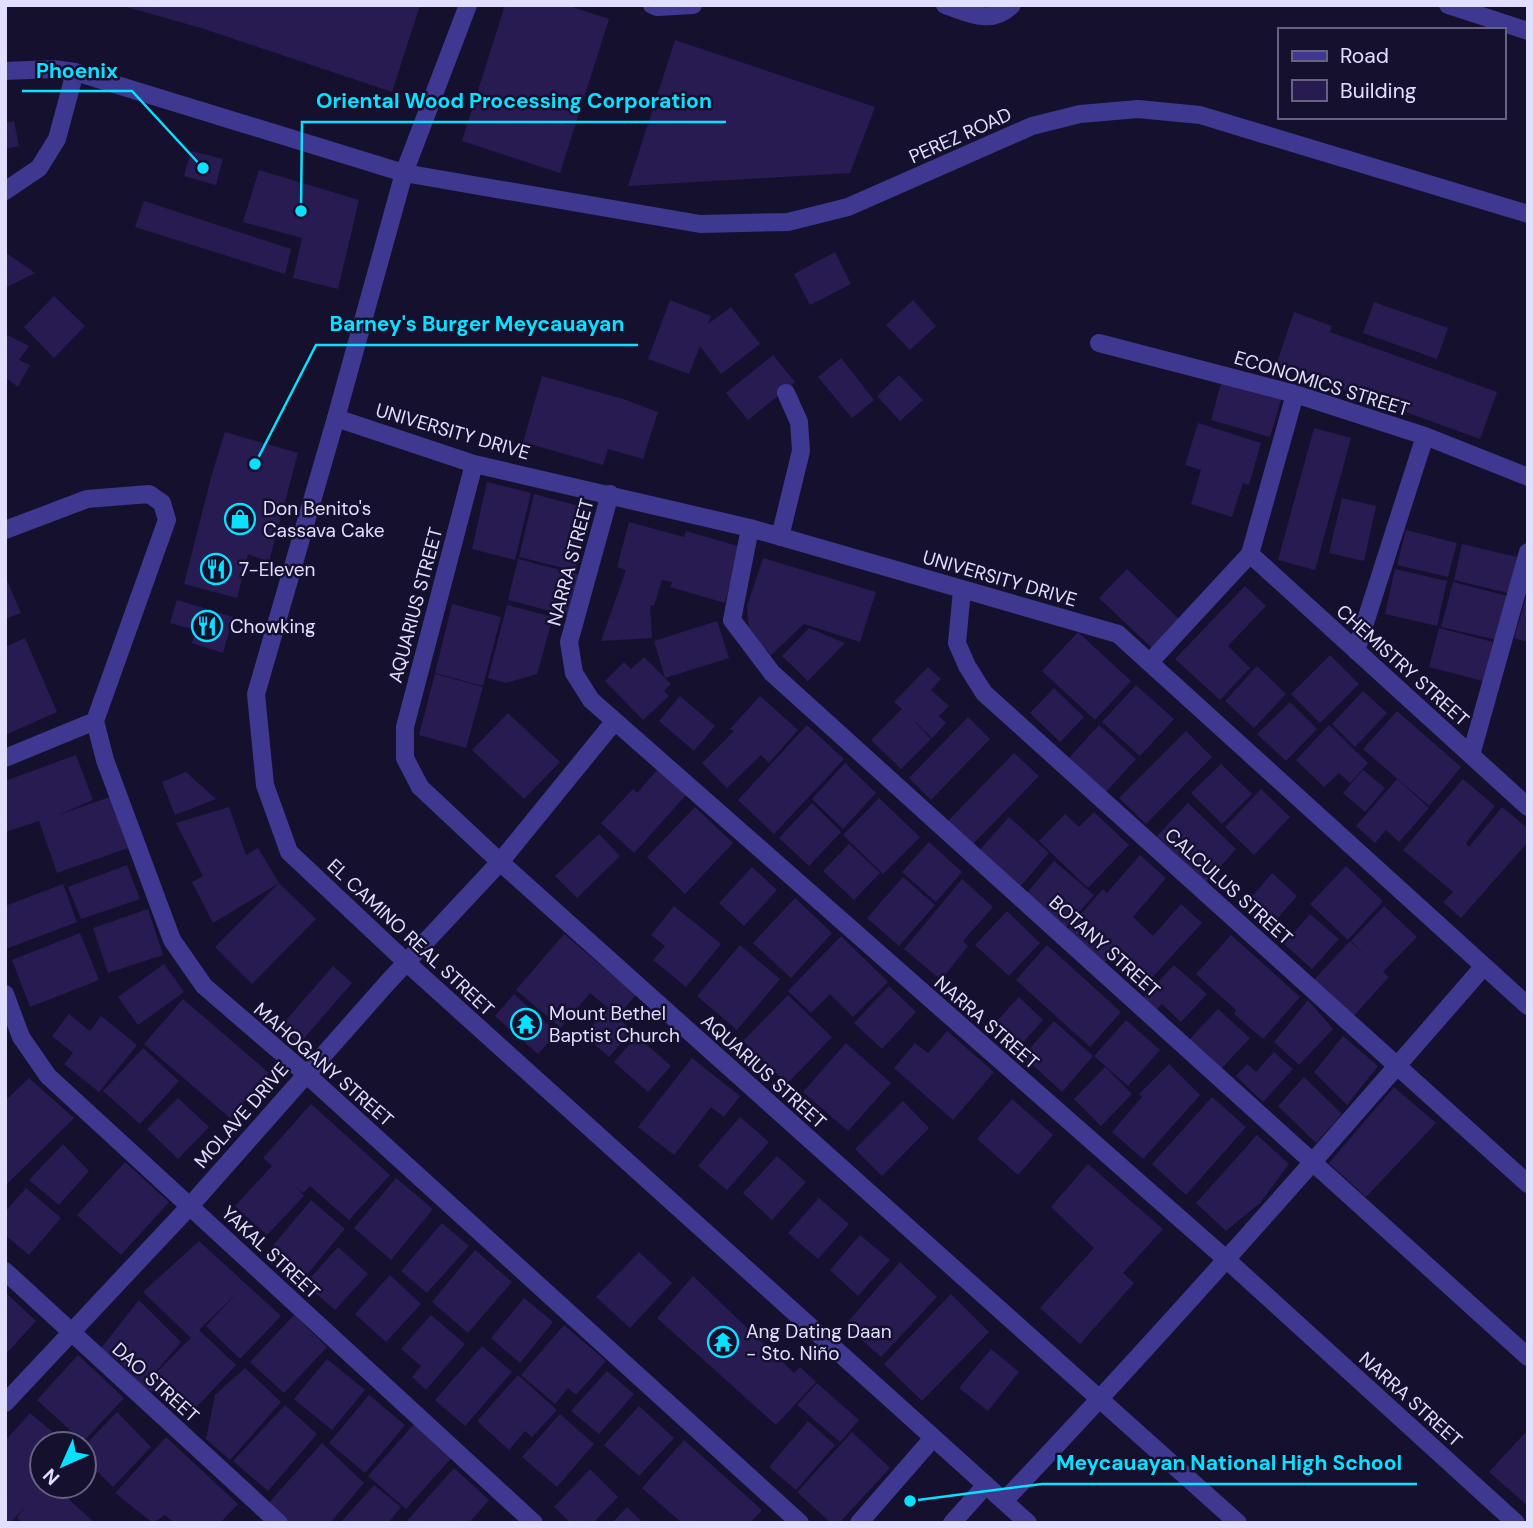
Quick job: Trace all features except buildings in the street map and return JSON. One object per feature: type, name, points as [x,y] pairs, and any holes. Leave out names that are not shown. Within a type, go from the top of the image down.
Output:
[{"type":"street","name":"EL CAMINO REAL STREET","points":[[468,5],[404,173],[256,694],[265,785],[289,852],[406,962],[1028,1523]]},
{"type":"street","points":[[652,5],[693,5]]},
{"type":"street","points":[[945,5],[985,18],[1003,14],[1012,5]]},
{"type":"street","points":[[1448,5],[1528,31]]},
{"type":"street","name":"PEREZ ROAD","points":[[5,71],[53,69],[75,72],[404,173],[700,224],[788,222],[848,207],[1031,126],[1080,114],[1138,109],[1200,115],[1528,214]]},
{"type":"street","points":[[5,191],[38,168],[57,139],[75,72]]},
{"type":"street","name":"ECONOMICS STREET","points":[[1099,343],[1295,394],[1425,436],[1528,477]]},
{"type":"street","points":[[780,537],[801,451],[799,422],[786,393]]},
{"type":"street","points":[[1150,662],[1250,554],[1295,394]]},
{"type":"street","name":"UNIVERSITY DRIVE","points":[[336,418],[474,464],[750,528],[1118,634],[1528,1006]]},
{"type":"street","points":[[1356,650],[1425,436]]},
{"type":"street","name":"AQUARIUS STREET","points":[[474,464],[405,727],[405,758],[420,787],[500,862],[1238,1523]]},
{"type":"street","points":[[5,530],[87,499],[149,494],[162,503],[167,520],[95,721],[5,758]]},
{"type":"street","name":"NARRA STREET","points":[[610,494],[569,642],[574,673],[591,700],[1227,1261],[1516,1523]]},
{"type":"street","name":"BOTANY STREET","points":[[750,528],[732,620],[772,673],[1528,1357]]},
{"type":"street","points":[[1471,755],[1528,552]]},
{"type":"street","name":"CHEMISTRY STREET","points":[[1250,554],[1528,807]]},
{"type":"street","name":"CALCULUS STREET","points":[[962,590],[957,643],[967,666],[984,693],[1528,1184]]},
{"type":"street","name":"MAHOGANY STREET","points":[[95,721],[105,760],[172,940],[204,986],[305,1073],[800,1523]]},
{"type":"street","name":"MOLAVE DRIVE","points":[[5,1404],[190,1206],[305,1073],[500,862],[614,722]]},
{"type":"street","points":[[1004,1501],[1227,1261],[1311,1161],[1484,966]]},
{"type":"street","name":"YAKAL STREET","points":[[5,994],[21,1037],[48,1076],[534,1523]]},
{"type":"street","name":"DAO STREET","points":[[5,1271],[279,1523]]},
{"type":"street","points":[[859,1523],[933,1438]]},
{"type":"street","points":[[952,1523],[986,1485]]},
{"type":"place","name":"Phoenix","points":[[203,168]]},
{"type":"place","name":"Oriental Wood Processing Corporation","points":[[301,211]]},
{"type":"place","name":"Barney's Burger Meycauayan","points":[[255,464]]},
{"type":"place","name":"Don Benito's Cassava Cake","points":[[240,519]]},
{"type":"place","name":"7-Eleven","points":[[216,569]]},
{"type":"place","name":"Chowking","points":[[207,626]]},
{"type":"place","name":"Mount Bethel Baptist Church","points":[[526,1024]]},
{"type":"place","name":"Ang Dating Daan - Sto. Niño","points":[[723,1342]]},
{"type":"place","name":"Meycauayan National High School","points":[[910,1501]]}]
